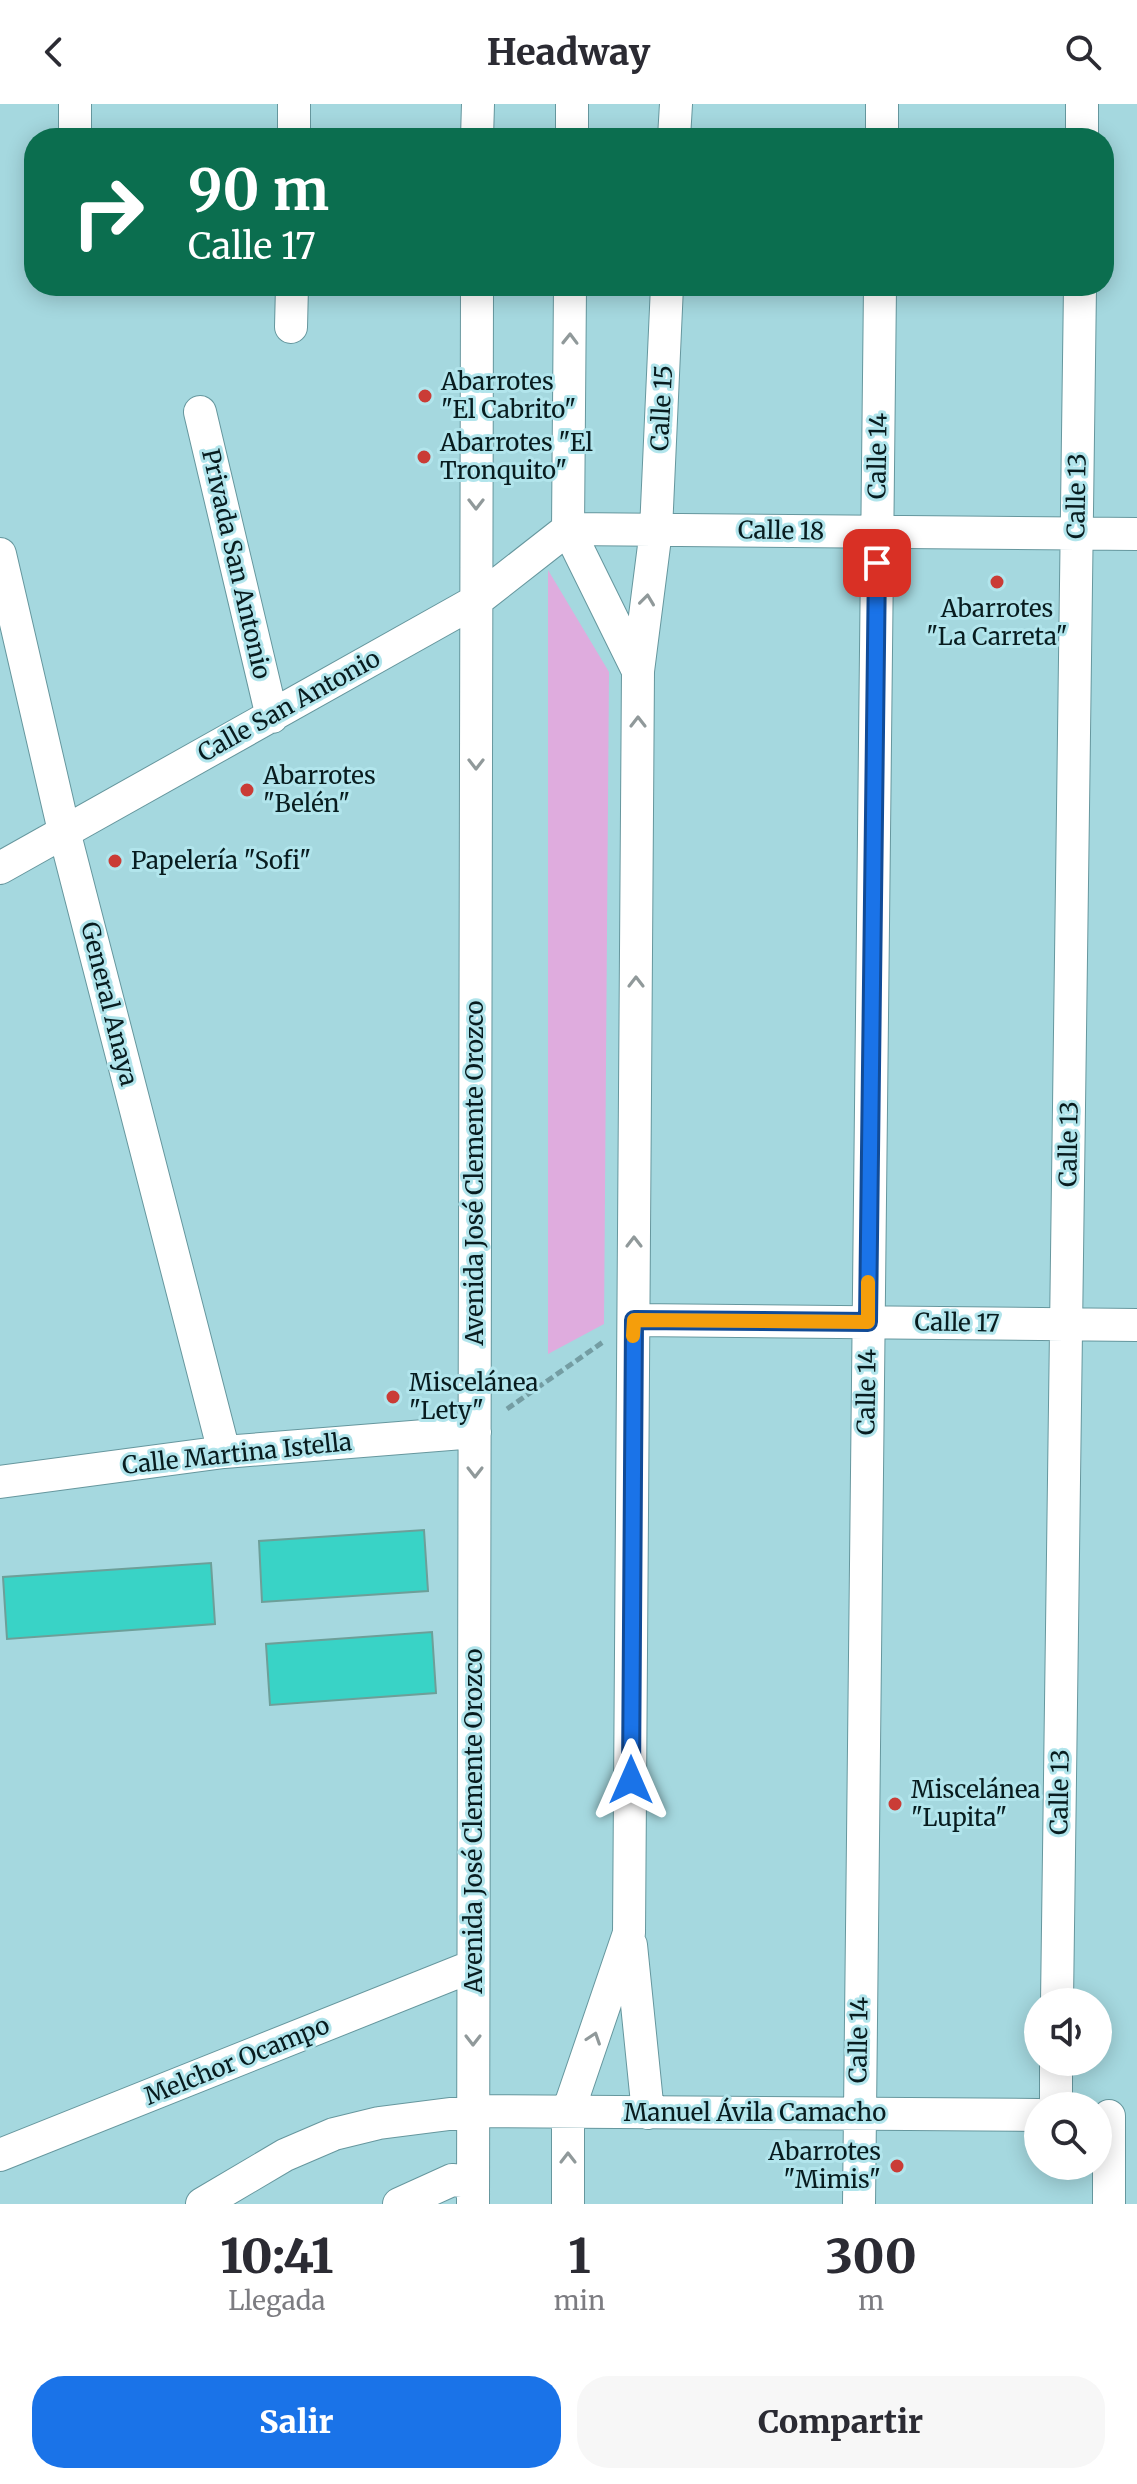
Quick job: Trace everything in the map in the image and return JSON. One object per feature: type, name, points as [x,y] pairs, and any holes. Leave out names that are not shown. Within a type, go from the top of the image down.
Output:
[{"type":"street","points":[[75,104],[75,128]]},
{"type":"street","points":[[294,104],[294,128]]},
{"type":"street","points":[[477,128],[478,104]]},
{"type":"street","points":[[572,104],[572,128]]},
{"type":"street","points":[[675,128],[676,104]]},
{"type":"street","points":[[882,104],[882,128]]},
{"type":"street","points":[[1082,104],[1082,128]]},
{"type":"street","points":[[291,327],[292,296]]},
{"type":"street","name":"Avenida José Clemente Orozco","points":[[473,2193],[477,296]]},
{"type":"street","points":[[570,296],[568,529],[638,671],[629,1933],[648,2113]]},
{"type":"street","name":"Calle 15","points":[[638,671],[656,530],[667,296]]},
{"type":"street","name":"Calle 14","points":[[859,2204],[880,296]]},
{"type":"street","name":"Calle 13","points":[[1057,1988],[1080,296]]},
{"type":"street","name":"Privada San Antonio","points":[[200,412],[272,717]]},
{"type":"street","name":"Calle San Antonio","points":[[0,868],[476,601],[568,529]]},
{"type":"street","name":"Calle 18","points":[[568,529],[1137,534]]},
{"type":"street","name":"General Anaya","points":[[0,554],[64,831],[224,1452]]},
{"type":"street","name":"Calle 17","points":[[634,1320],[1137,1325]]},
{"type":"street","name":"Calle Martina Istella","points":[[2,1474],[475,1432]]},
{"type":"street","points":[[568,2204],[568,2112],[629,1933]]},
{"type":"street","name":"Melchor Ocampo","points":[[0,2155],[473,1966]]},
{"type":"street","name":"Manuel Ávila Camacho","points":[[202,2204],[285,2155],[334,2134],[379,2123],[473,2111],[1024,2115]]},
{"type":"street","points":[[1109,2204],[1115,2116]]},
{"type":"street","points":[[399,2204],[452,2180],[473,2193]]},
{"type":"path","points":[[475,1432],[634,1320]]},
{"type":"shaded area","points":[[548,570],[609,672],[604,1324],[548,1354]]},
{"type":"building","points":[[424,1530],[428,1591],[262,1602],[259,1541]]},
{"type":"building","points":[[211,1563],[215,1624],[7,1639],[3,1577]]},
{"type":"building","points":[[432,1632],[436,1693],[270,1705],[266,1644]]},
{"type":"slow traffic","points":[[633,1336],[634,1320],[868,1322],[868,1282]]},
{"type":"place","name":"Abarrotes \"El Cabrito\"","points":[[425,396]]},
{"type":"place","name":"Abarrotes \"El Tronquito\"","points":[[424,457]]},
{"type":"place","name":"Abarrotes \"La Carreta\"","points":[[997,582]]},
{"type":"place","name":"Abarrotes \"Belén\"","points":[[247,790]]},
{"type":"place","name":"Papelería \"Sofi\"","points":[[115,861]]},
{"type":"place","name":"Miscelánea \"Lety\"","points":[[393,1397]]},
{"type":"place","name":"Miscelánea \"Lupita\"","points":[[895,1804]]},
{"type":"place","name":"Abarrotes \"Mimis\"","points":[[897,2166]]},
{"type":"route","points":[[631,1780],[634,1320],[868,1322],[877,563]]}]
